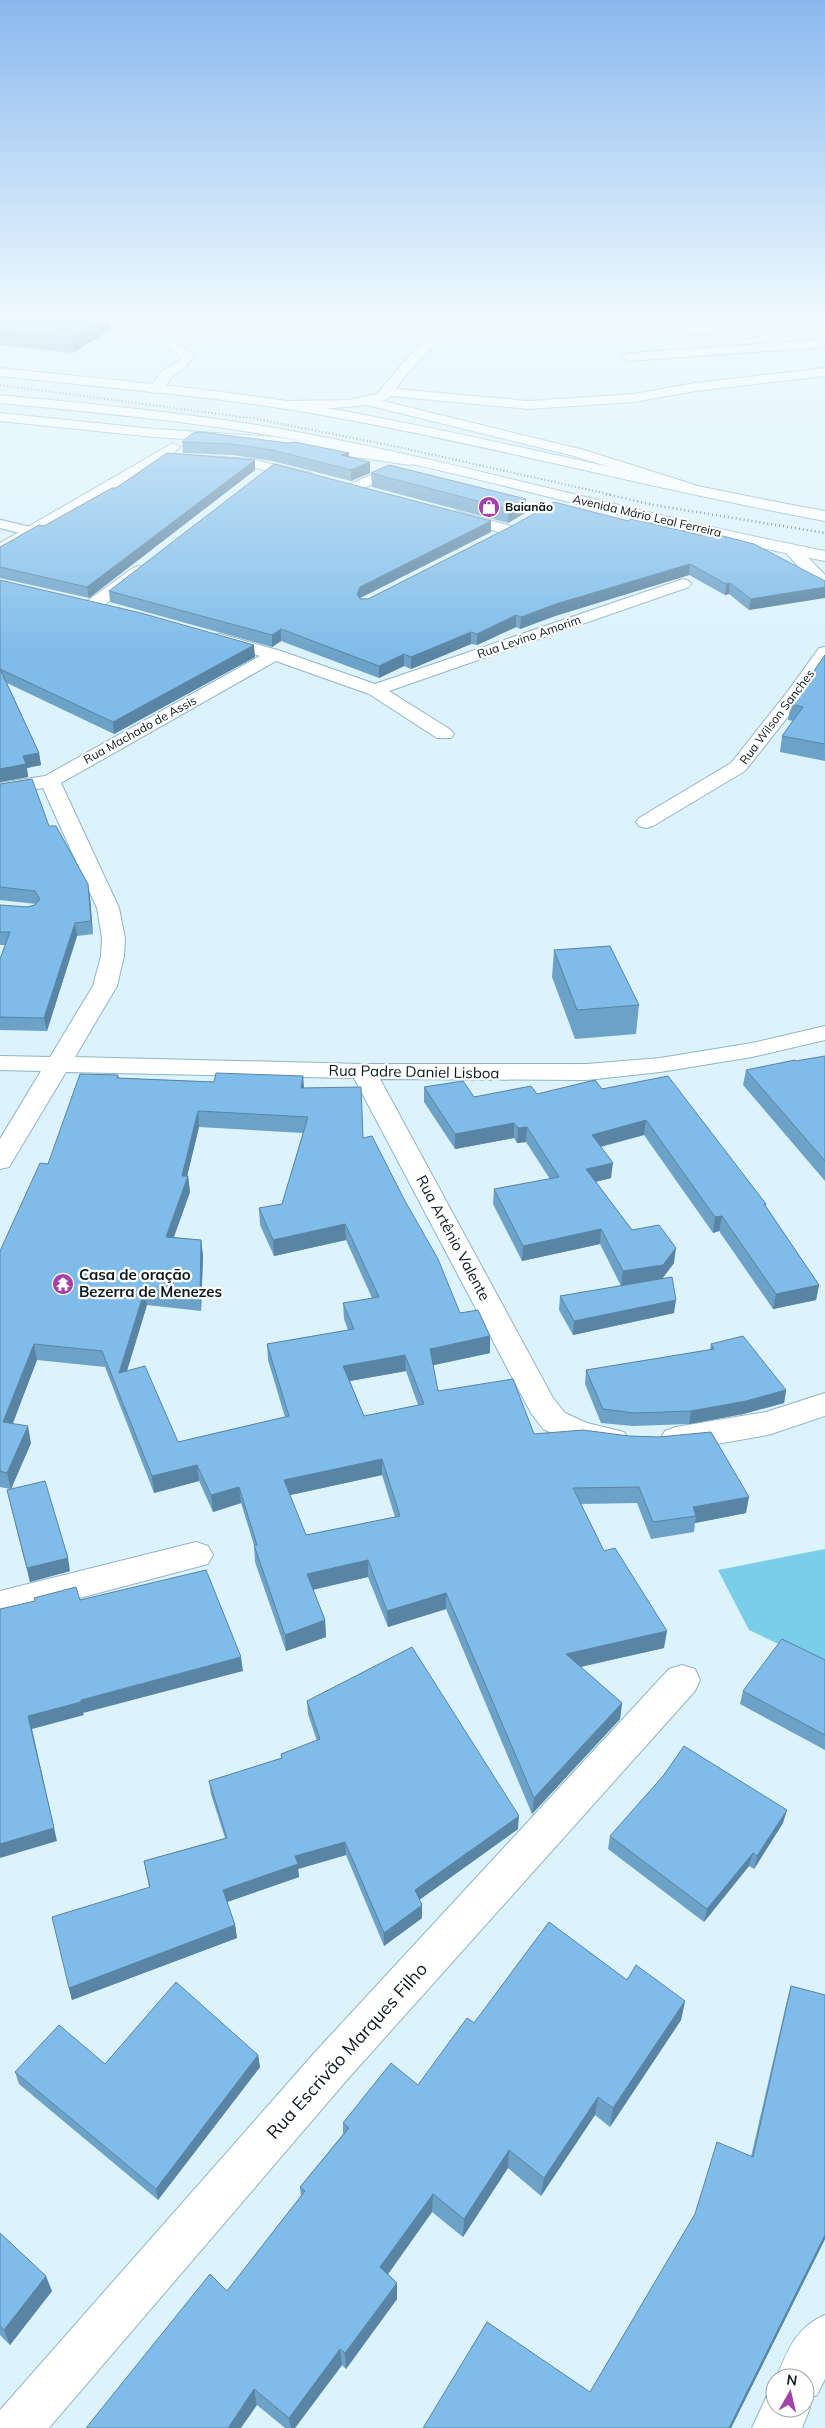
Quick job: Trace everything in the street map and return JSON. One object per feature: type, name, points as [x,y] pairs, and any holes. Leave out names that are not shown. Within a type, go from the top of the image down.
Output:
[{"type":"main road","name":"Avenida Mário Leal Ferreira","points":[[124,429],[297,444],[410,461]]},
{"type":"main road","name":"Avenida Mário Leal Ferreira","points":[[255,429],[344,445],[792,550],[825,556]]},
{"type":"main road","points":[[410,429],[720,497],[825,516]]},
{"type":"main road","points":[[484,429],[570,450],[720,497]]},
{"type":"main road","points":[[0,550],[156,457],[184,442],[201,437]]},
{"type":"main road","points":[[156,457],[232,461],[272,467],[317,479]]},
{"type":"main road","points":[[257,479],[272,467]]},
{"type":"main road","points":[[353,488],[385,473]]},
{"type":"main road","points":[[335,484],[372,493]]},
{"type":"main road","points":[[547,508],[565,497]]},
{"type":"main road","points":[[446,513],[510,530]]},
{"type":"main road","points":[[493,539],[524,522]]},
{"type":"main road","points":[[792,550],[808,564],[825,586]]},
{"type":"main road","points":[[93,605],[152,562]]},
{"type":"main road","name":"Rua Levino Amorim","points":[[375,690],[683,584]]},
{"type":"main road","points":[[75,601],[111,610]]},
{"type":"main road","points":[[202,634],[275,655],[375,690],[444,734]]},
{"type":"main road","name":"Rua Wilson Sanches","points":[[646,822],[738,767],[795,695],[825,652]]},
{"type":"main road","name":"Rua Machado de Assis","points":[[0,789],[50,781],[275,655]]},
{"type":"main road","points":[[0,1161],[104,986],[112,966],[113,928],[108,908],[50,781]]},
{"type":"main road","name":"Rua Padre Daniel Lisboa","points":[[0,1063],[363,1071],[587,1072],[660,1065],[752,1050],[825,1033]]},
{"type":"main road","name":"Rua Artênio Valente","points":[[363,1071],[542,1405],[554,1421],[581,1433],[617,1440],[655,1441],[693,1438],[768,1423],[825,1404]]},
{"type":"main road","points":[[0,1604],[196,1555]]},
{"type":"main road","name":"Rua Escrivão Marques Filho","points":[[17,2428],[331,2066],[682,1680]]},
{"type":"main road","points":[[805,2368],[825,2339]]},
{"type":"street","points":[[0,524],[33,532]]},
{"type":"shaded area","points":[[825,1549],[825,1666],[749,1630],[718,1570]]},
{"type":"building","points":[[201,432],[288,443],[295,442],[349,453],[341,455],[370,462],[351,470],[272,450],[231,444],[182,442],[193,433]]},
{"type":"building","points":[[167,453],[255,460],[87,587],[0,567],[0,547],[39,525],[44,526],[112,488],[116,488]]},
{"type":"building","points":[[274,464],[491,521],[360,587],[357,594],[360,599],[368,599],[516,524],[554,502],[628,521],[631,519],[704,536],[711,533],[754,544],[825,581],[825,587],[751,599],[730,583],[726,584],[690,564],[556,604],[521,617],[516,615],[477,634],[471,632],[411,657],[404,654],[379,666],[281,629],[272,635],[109,591]]},
{"type":"building","points":[[389,465],[526,499],[508,509],[371,473]]},
{"type":"building","points":[[0,580],[141,613],[254,645],[113,722],[0,669]]},
{"type":"building","points":[[825,655],[825,744],[782,736],[803,707],[791,704]]},
{"type":"building","points":[[0,669],[39,753],[23,756],[26,764],[0,769]]},
{"type":"building","points":[[32,779],[49,826],[56,826],[88,884],[91,921],[75,923],[44,1018],[0,1017],[0,959],[10,932],[0,932],[0,905],[27,907],[35,905],[40,899],[35,891],[0,887],[0,784]]},
{"type":"building","points":[[610,946],[639,1005],[577,1010],[554,950]]},
{"type":"building","points":[[825,1056],[825,1161],[746,1070]]},
{"type":"building","points":[[216,1073],[303,1076],[301,1088],[361,1087],[363,1138],[372,1136],[405,1201],[438,1259],[460,1313],[478,1310],[490,1336],[430,1349],[438,1391],[513,1379],[534,1434],[583,1430],[629,1436],[659,1437],[711,1432],[749,1497],[693,1507],[696,1516],[653,1522],[639,1487],[573,1488],[604,1551],[615,1548],[667,1631],[566,1654],[622,1703],[534,1798],[446,1593],[387,1611],[368,1560],[307,1574],[325,1620],[285,1635],[254,1545],[257,1545],[239,1487],[211,1495],[197,1465],[152,1476],[102,1351],[34,1344],[3,1422],[28,1426],[7,1473],[0,1471],[0,1251],[40,1163],[48,1164],[80,1074],[118,1075],[117,1078],[214,1082]],"holes":[[[198,1111],[308,1117],[282,1204],[259,1208],[273,1240],[345,1224],[379,1297],[343,1303],[354,1329],[267,1344],[289,1416],[178,1442],[145,1366],[119,1373],[145,1289],[200,1294],[201,1240],[166,1237],[188,1176],[182,1176]],[[405,1355],[424,1404],[364,1416],[343,1366]],[[382,1459],[400,1516],[306,1535],[284,1480]]]},
{"type":"building","points":[[668,1076],[766,1204],[764,1204],[819,1285],[776,1294],[722,1216],[715,1217],[646,1120],[592,1135],[613,1163],[586,1169],[632,1230],[659,1225],[676,1248],[663,1265],[623,1271],[601,1229],[523,1246],[494,1189],[559,1177],[527,1127],[518,1128],[514,1123],[455,1134],[424,1087],[463,1081],[474,1097],[531,1086],[537,1094],[595,1080],[602,1089]]},
{"type":"building","points":[[672,1277],[676,1300],[574,1321],[560,1296]]},
{"type":"building","points":[[743,1336],[786,1390],[746,1401],[691,1411],[635,1413],[603,1409],[586,1370],[714,1349],[711,1344]]},
{"type":"building","points":[[45,1481],[68,1558],[27,1568],[7,1490]]},
{"type":"building","points":[[206,1570],[241,1657],[28,1716],[54,1828],[0,1844],[0,1609],[35,1601],[34,1598],[76,1587],[80,1600]]},
{"type":"building","points":[[782,1639],[825,1660],[825,1735],[743,1691]]},
{"type":"building","points":[[412,1647],[519,1816],[415,1890],[422,1905],[384,1933],[345,1842],[295,1856],[298,1864],[223,1890],[235,1925],[69,1988],[52,1917],[150,1887],[144,1861],[227,1838],[209,1781],[282,1758],[281,1754],[320,1739],[307,1701]]},
{"type":"building","points":[[684,1746],[787,1810],[757,1856],[753,1853],[707,1909],[610,1836],[663,1776]]},
{"type":"building","points":[[549,1922],[627,1980],[636,1965],[685,2001],[613,2108],[598,2097],[544,2178],[509,2150],[464,2219],[433,2194],[380,2267],[397,2283],[345,2353],[340,2349],[289,2418],[254,2389],[228,2428],[86,2428],[210,2274],[227,2291],[305,2191],[300,2187],[349,2128],[343,2123],[391,2063],[418,2085],[467,2018],[474,2023]]},
{"type":"building","points":[[176,1982],[258,2055],[156,2189],[15,2072],[59,2025],[105,2064]]},
{"type":"building","points":[[791,1986],[825,1995],[825,2235],[729,2428],[423,2428],[487,2322],[590,2392],[695,2214],[717,2142],[753,2157]]},
{"type":"building","points":[[0,2233],[46,2276],[4,2330],[0,2326]]},
{"type":"railway","points":[[309,429],[403,448],[612,495]]},
{"type":"railway","points":[[606,494],[654,505],[825,533]]},
{"type":"place","name":"Baianão","points":[[489,507]]},
{"type":"place","name":"Casa de oração Bezerra de Menezes","points":[[63,1284]]}]
